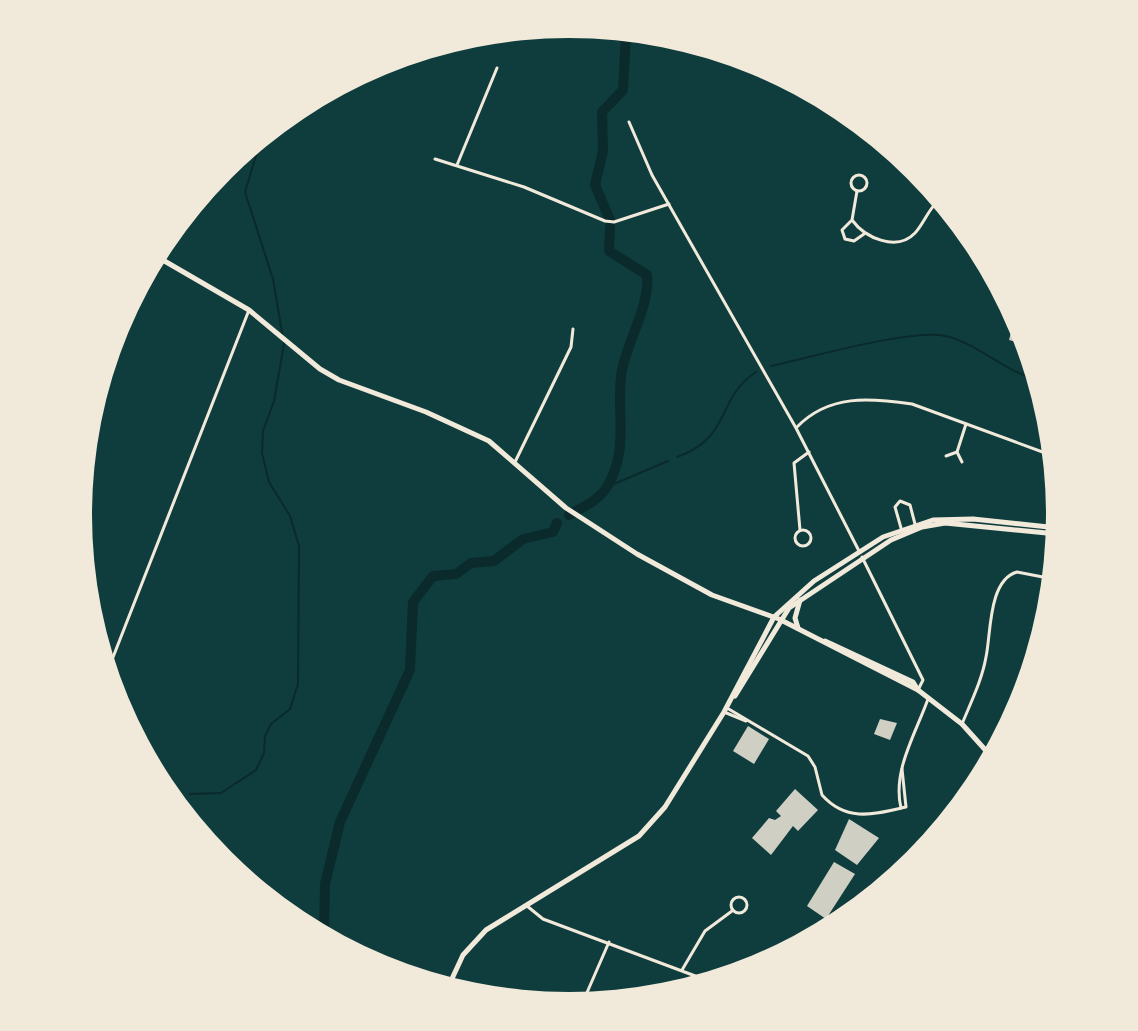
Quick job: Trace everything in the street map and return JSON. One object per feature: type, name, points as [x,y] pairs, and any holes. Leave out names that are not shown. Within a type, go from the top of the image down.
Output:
[{"type":"main road","points":[[165,261],[249,310],[320,369],[463,427],[515,462],[566,508],[637,554],[712,595],[844,647],[912,681],[928,699],[962,724],[985,750]]},
{"type":"main road","points":[[452,979],[472,942],[639,836],[656,820],[727,707],[776,618],[794,596],[901,528],[915,524],[952,518],[1046,530]]},
{"type":"main road","points":[[776,618],[861,554],[906,532],[945,523],[1046,530]]},
{"type":"main road","points":[[798,628],[795,618],[800,599]]},
{"type":"street","points":[[457,165],[497,68]]},
{"type":"street","points":[[629,122],[669,204],[796,428],[861,554],[923,680],[918,690]]},
{"type":"street","points":[[435,159],[524,187],[605,221],[614,222],[669,204]]},
{"type":"street","points":[[857,191],[852,220],[843,227],[845,239],[854,241],[864,234]]},
{"type":"street","points":[[852,220],[864,234],[887,241],[908,238],[933,207]]},
{"type":"street","points":[[113,657],[249,310]]},
{"type":"street","points":[[515,462],[571,347],[573,329]]},
{"type":"street","points":[[796,428],[829,404],[861,399],[912,404],[1042,452]]},
{"type":"street","points":[[962,462],[957,452],[966,424]]},
{"type":"street","points":[[800,530],[812,536],[811,542],[805,546],[795,538],[800,530],[794,463],[809,452]]},
{"type":"street","points":[[946,456],[957,452]]},
{"type":"street","points":[[901,528],[895,507],[900,501],[910,505],[915,524]]},
{"type":"street","points":[[962,724],[986,661],[989,618],[1004,581],[1017,572],[1042,577]]},
{"type":"street","points":[[727,707],[808,756],[815,767],[822,795],[841,811],[867,816],[904,807],[902,769],[928,699]]},
{"type":"street","points":[[682,970],[705,931],[732,911],[744,912],[745,900],[733,899],[732,911]]},
{"type":"street","points":[[527,906],[543,919],[697,976]]},
{"type":"street","points":[[587,992],[609,942]]},
{"type":"building","points":[[880,719],[897,723],[890,740],[874,734]]},
{"type":"building","points":[[748,726],[769,739],[754,764],[733,751]]},
{"type":"building","points":[[795,789],[818,810],[798,831],[793,826],[771,855],[752,838],[769,818],[775,820],[781,816],[776,811]]},
{"type":"building","points":[[849,819],[879,838],[857,865],[835,850]]},
{"type":"building","points":[[834,862],[855,874],[827,917],[807,906]]},
{"type":"waterway","points":[[610,220],[595,185],[603,151],[602,112],[623,90],[626,41]]},
{"type":"waterway","points":[[190,794],[221,793],[256,770],[264,753],[265,736],[271,724],[290,709],[298,684],[299,546],[290,516],[269,482],[262,453],[263,431],[274,401],[284,344],[273,279],[245,192],[256,154]]},
{"type":"waterway","points":[[569,515],[600,495],[615,471],[620,442],[622,370],[647,286],[647,275],[609,251],[610,227]]},
{"type":"waterway","points":[[771,366],[886,340],[930,335],[958,340],[1025,375]]},
{"type":"waterway","points":[[677,457],[695,449],[707,439],[734,394],[756,372]]},
{"type":"waterway","points":[[607,487],[668,461]]},
{"type":"waterway","points":[[324,925],[325,884],[340,822],[410,670],[413,602],[433,576],[456,574],[471,563],[494,561],[523,539],[553,532],[557,523]]}]
